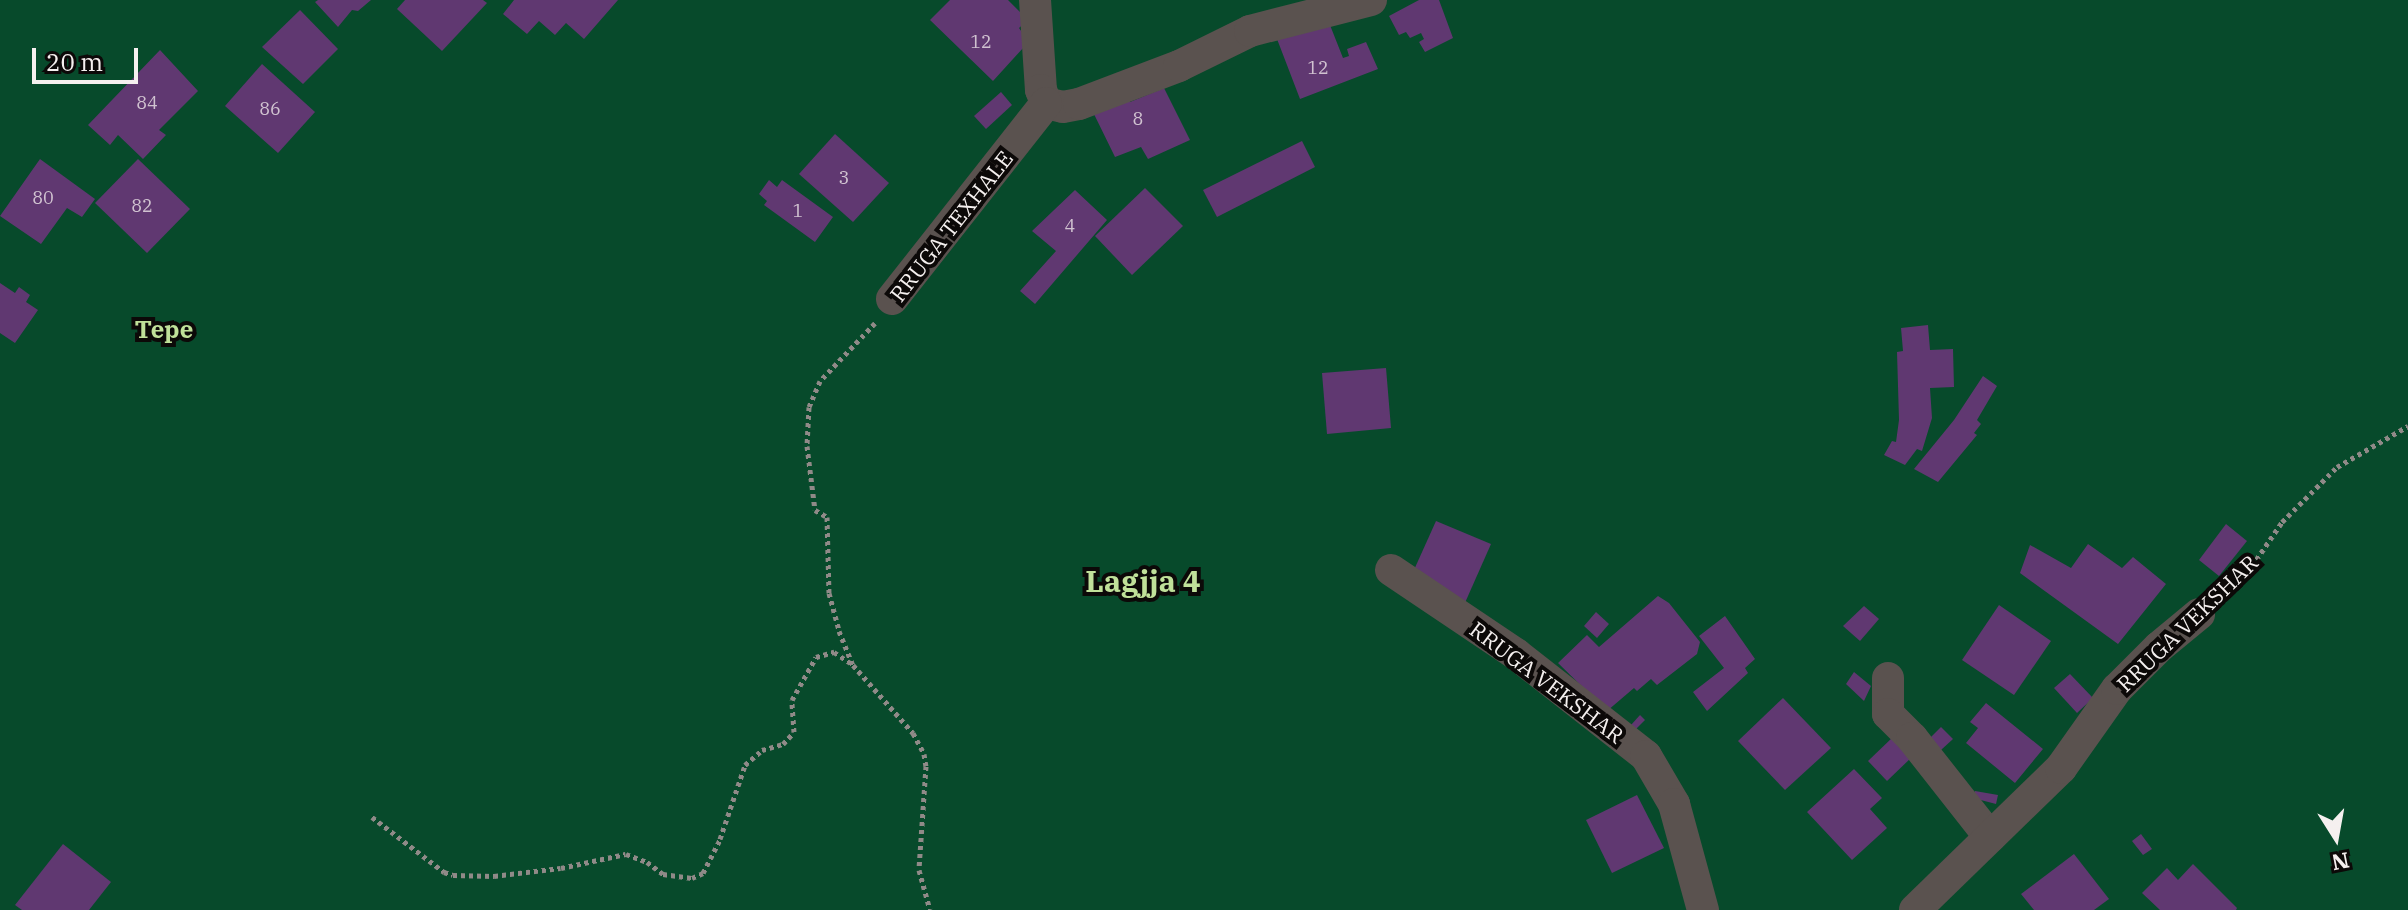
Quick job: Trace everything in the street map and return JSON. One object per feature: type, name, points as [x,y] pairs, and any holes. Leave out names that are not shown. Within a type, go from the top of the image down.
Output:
[{"type":"street","points":[[1035,0],[1040,81],[1046,103],[1063,107],[1079,104],[1191,61],[1250,31],[1371,0]]},
{"type":"street","name":"RRUGA TEXHALE","points":[[892,299],[1046,103]]},
{"type":"street","name":"RRUGA VEKSHAR","points":[[1391,570],[1516,654],[1646,756],[1674,804],[1703,910]]},
{"type":"street","name":"RRUGA VEKSHAR","points":[[1915,910],[2061,768],[2117,689],[2159,647],[2199,614]]},
{"type":"street","points":[[1888,678],[1888,714],[1921,749],[1990,837]]},
{"type":"path","name":"RRUGA TEXHALE","points":[[892,299],[878,321],[820,381],[809,407],[807,446],[815,510],[827,517],[829,593],[853,665],[913,733],[924,754],[919,870],[930,910]]},
{"type":"path","name":"RRUGA VEKSHAR","points":[[2199,614],[2252,566],[2282,522],[2337,467],[2408,426]]},
{"type":"path","points":[[372,817],[444,872],[453,875],[494,876],[561,868],[626,854],[647,862],[663,874],[692,878],[703,873],[720,839],[745,765],[762,750],[783,744],[794,732],[792,700],[816,657],[834,652],[853,665]]},
{"type":"green space","points":[[0,0],[2408,0],[2408,910],[0,910]]},
{"type":"building","points":[[371,0],[358,11],[352,10],[338,27],[315,2]]},
{"type":"building","points":[[405,0],[483,0],[487,3],[442,51],[397,9]]},
{"type":"building","points":[[514,0],[618,0],[584,39],[566,23],[555,35],[539,21],[527,34],[503,14]]},
{"type":"building","points":[[950,0],[1008,0],[1028,20],[1019,28],[1024,35],[1024,47],[993,81],[930,20]]},
{"type":"building","points":[[1419,0],[1439,0],[1453,38],[1425,52],[1419,42],[1424,39],[1421,33],[1410,38],[1406,32],[1399,35],[1389,16]]},
{"type":"building","points":[[300,10],[338,49],[303,84],[262,47]]},
{"type":"building","points":[[1328,20],[1343,58],[1349,56],[1347,49],[1366,42],[1378,69],[1300,99],[1277,39]]},
{"type":"building","points":[[160,50],[198,91],[159,130],[166,135],[143,159],[118,135],[110,145],[88,125]]},
{"type":"building","points":[[262,64],[315,112],[278,153],[225,106]]},
{"type":"building","points":[[1164,88],[1190,140],[1148,159],[1141,147],[1115,157],[1091,108],[1128,95],[1130,102]]},
{"type":"building","points":[[1001,92],[1012,105],[986,129],[974,116]]},
{"type":"building","points":[[835,134],[889,183],[853,222],[799,174]]},
{"type":"building","points":[[1302,141],[1315,167],[1217,217],[1203,190]]},
{"type":"building","points":[[40,159],[95,199],[82,217],[67,208],[41,244],[0,216]]},
{"type":"building","points":[[138,159],[190,209],[147,253],[95,203]]},
{"type":"building","points":[[769,180],[777,187],[782,180],[833,217],[815,242],[764,205],[767,201],[759,194]]},
{"type":"building","points":[[1145,188],[1183,226],[1132,275],[1095,236]]},
{"type":"building","points":[[1075,190],[1107,220],[1035,304],[1020,291],[1056,251],[1032,231]]},
{"type":"building","points":[[0,283],[15,293],[19,287],[30,295],[26,302],[38,310],[15,343],[0,333]]},
{"type":"building","points":[[1928,325],[1930,350],[1953,349],[1954,387],[1930,388],[1932,418],[1922,451],[1917,449],[1905,465],[1884,455],[1892,441],[1896,442],[1899,420],[1897,352],[1903,351],[1901,328]]},
{"type":"building","points":[[1386,368],[1391,428],[1327,434],[1322,373]]},
{"type":"building","points":[[1983,376],[1997,386],[1977,420],[1981,424],[1974,433],[1977,435],[1938,482],[1914,469],[1954,420]]},
{"type":"building","points":[[1436,521],[1491,544],[1464,605],[1409,581]]},
{"type":"building","points":[[2226,524],[2247,541],[2219,576],[2199,560]]},
{"type":"building","points":[[2088,544],[2122,568],[2133,557],[2166,584],[2118,644],[2020,573],[2030,545],[2071,568]]},
{"type":"building","points":[[1658,596],[1669,603],[1700,642],[1697,654],[1657,685],[1651,679],[1637,691],[1634,688],[1607,711],[1558,663],[1587,635],[1599,647]]},
{"type":"building","points":[[1999,605],[2051,641],[2014,695],[1962,660]]},
{"type":"building","points":[[1864,606],[1879,619],[1860,641],[1843,626]]},
{"type":"building","points":[[1596,612],[1609,624],[1597,638],[1584,626]]},
{"type":"building","points":[[1725,616],[1755,659],[1745,668],[1748,673],[1707,711],[1693,692],[1724,668],[1699,636]]},
{"type":"building","points":[[1854,672],[1871,686],[1864,701],[1846,684]]},
{"type":"building","points":[[2070,674],[2093,698],[2077,713],[2054,688]]},
{"type":"building","points":[[1783,698],[1831,748],[1785,790],[1738,741]]},
{"type":"building","points":[[1986,703],[2043,749],[2015,783],[1966,743],[1978,728],[1970,722]]},
{"type":"building","points":[[1640,715],[1645,720],[1636,729],[1631,725]]},
{"type":"building","points":[[1941,727],[1953,739],[1941,750],[1930,738]]},
{"type":"building","points":[[1894,736],[1913,756],[1887,781],[1868,761]]},
{"type":"building","points":[[1854,769],[1882,798],[1870,809],[1887,828],[1852,860],[1807,812]]},
{"type":"building","points":[[1975,791],[1998,795],[1996,804],[1973,798]]},
{"type":"building","points":[[1637,795],[1664,848],[1612,873],[1586,820]]},
{"type":"building","points":[[2141,834],[2152,849],[2143,855],[2132,841]]},
{"type":"building","points":[[63,844],[111,882],[89,910],[22,910],[15,905]]},
{"type":"building","points":[[2074,854],[2109,899],[2094,910],[2034,910],[2021,894]]},
{"type":"building","points":[[2193,864],[2236,910],[2160,910],[2142,893],[2167,868],[2178,880]]},
{"type":"district","name":"Tepe","points":[[164,330]]},
{"type":"district","name":"Lagjja 4","points":[[1143,581]]}]
